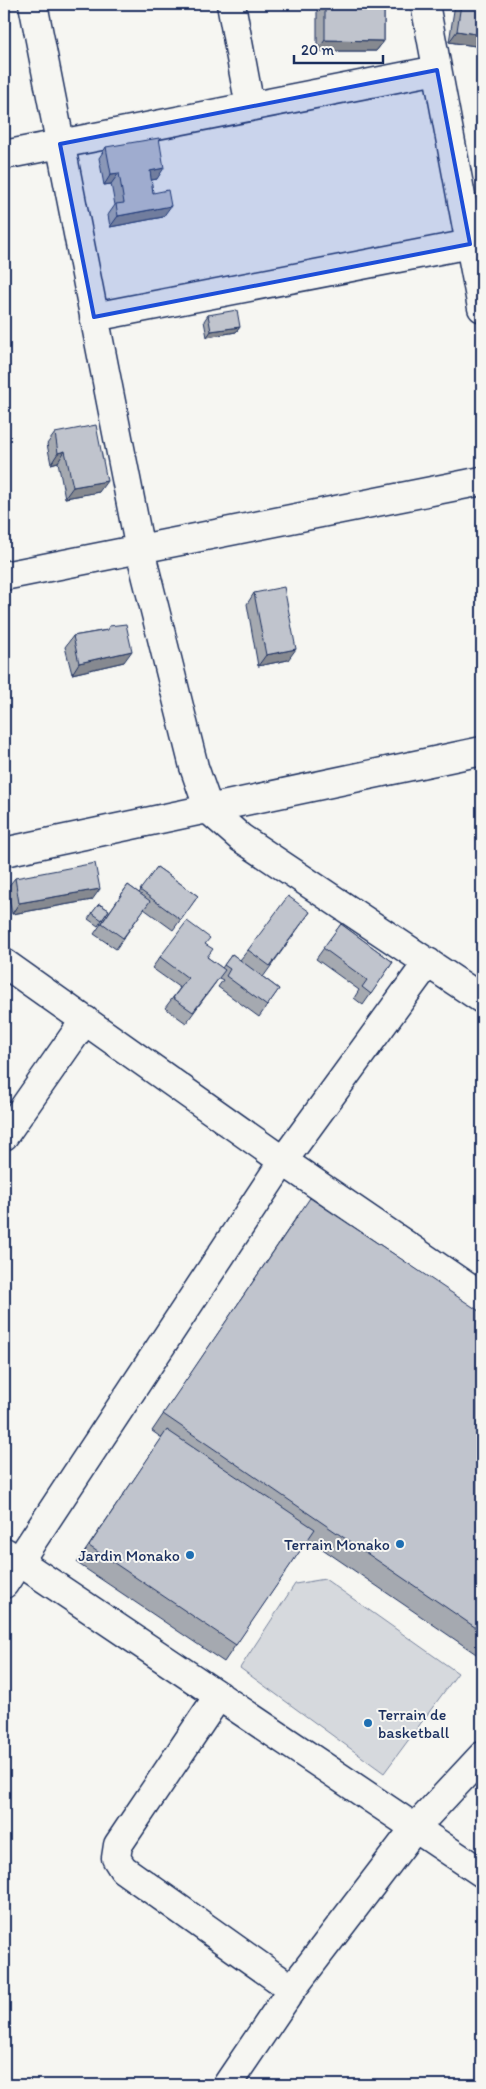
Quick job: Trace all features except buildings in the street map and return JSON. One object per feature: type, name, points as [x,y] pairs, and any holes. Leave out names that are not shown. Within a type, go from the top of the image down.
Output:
[{"type":"street","points":[[33,4],[140,550],[194,767],[209,810],[241,838],[482,999]]},
{"type":"street","points":[[231,4],[250,106]]},
{"type":"street","points":[[425,4],[482,308]]},
{"type":"street","points":[[4,155],[437,70]]},
{"type":"street","points":[[94,317],[470,244]]},
{"type":"street","points":[[4,576],[482,481]]},
{"type":"street","points":[[4,852],[482,751]]},
{"type":"street","points":[[4,1584],[12,1556],[283,1161],[428,962]]},
{"type":"street","points":[[4,963],[283,1161],[482,1297]]},
{"type":"street","points":[[4,1136],[86,1020]]},
{"type":"street","points":[[12,1556],[482,1874]]},
{"type":"street","points":[[218,1695],[118,1844],[116,1858],[124,1869],[292,1989]]},
{"type":"street","points":[[227,2085],[292,1989],[415,1828],[482,1756]]},
{"type":"highlighted area","points":[[437,70],[470,244],[94,317],[60,144]]},
{"type":"shaded area","name":"Terrain de basketball","points":[[325,1579],[458,1673],[384,1773],[240,1668],[295,1584]]},
{"type":"place","name":"Terrain Monako","points":[[400,1544]]},
{"type":"place","name":"Jardin Monako","points":[[190,1555]]},
{"type":"place","name":"Terrain de basketball","points":[[368,1723]]}]
